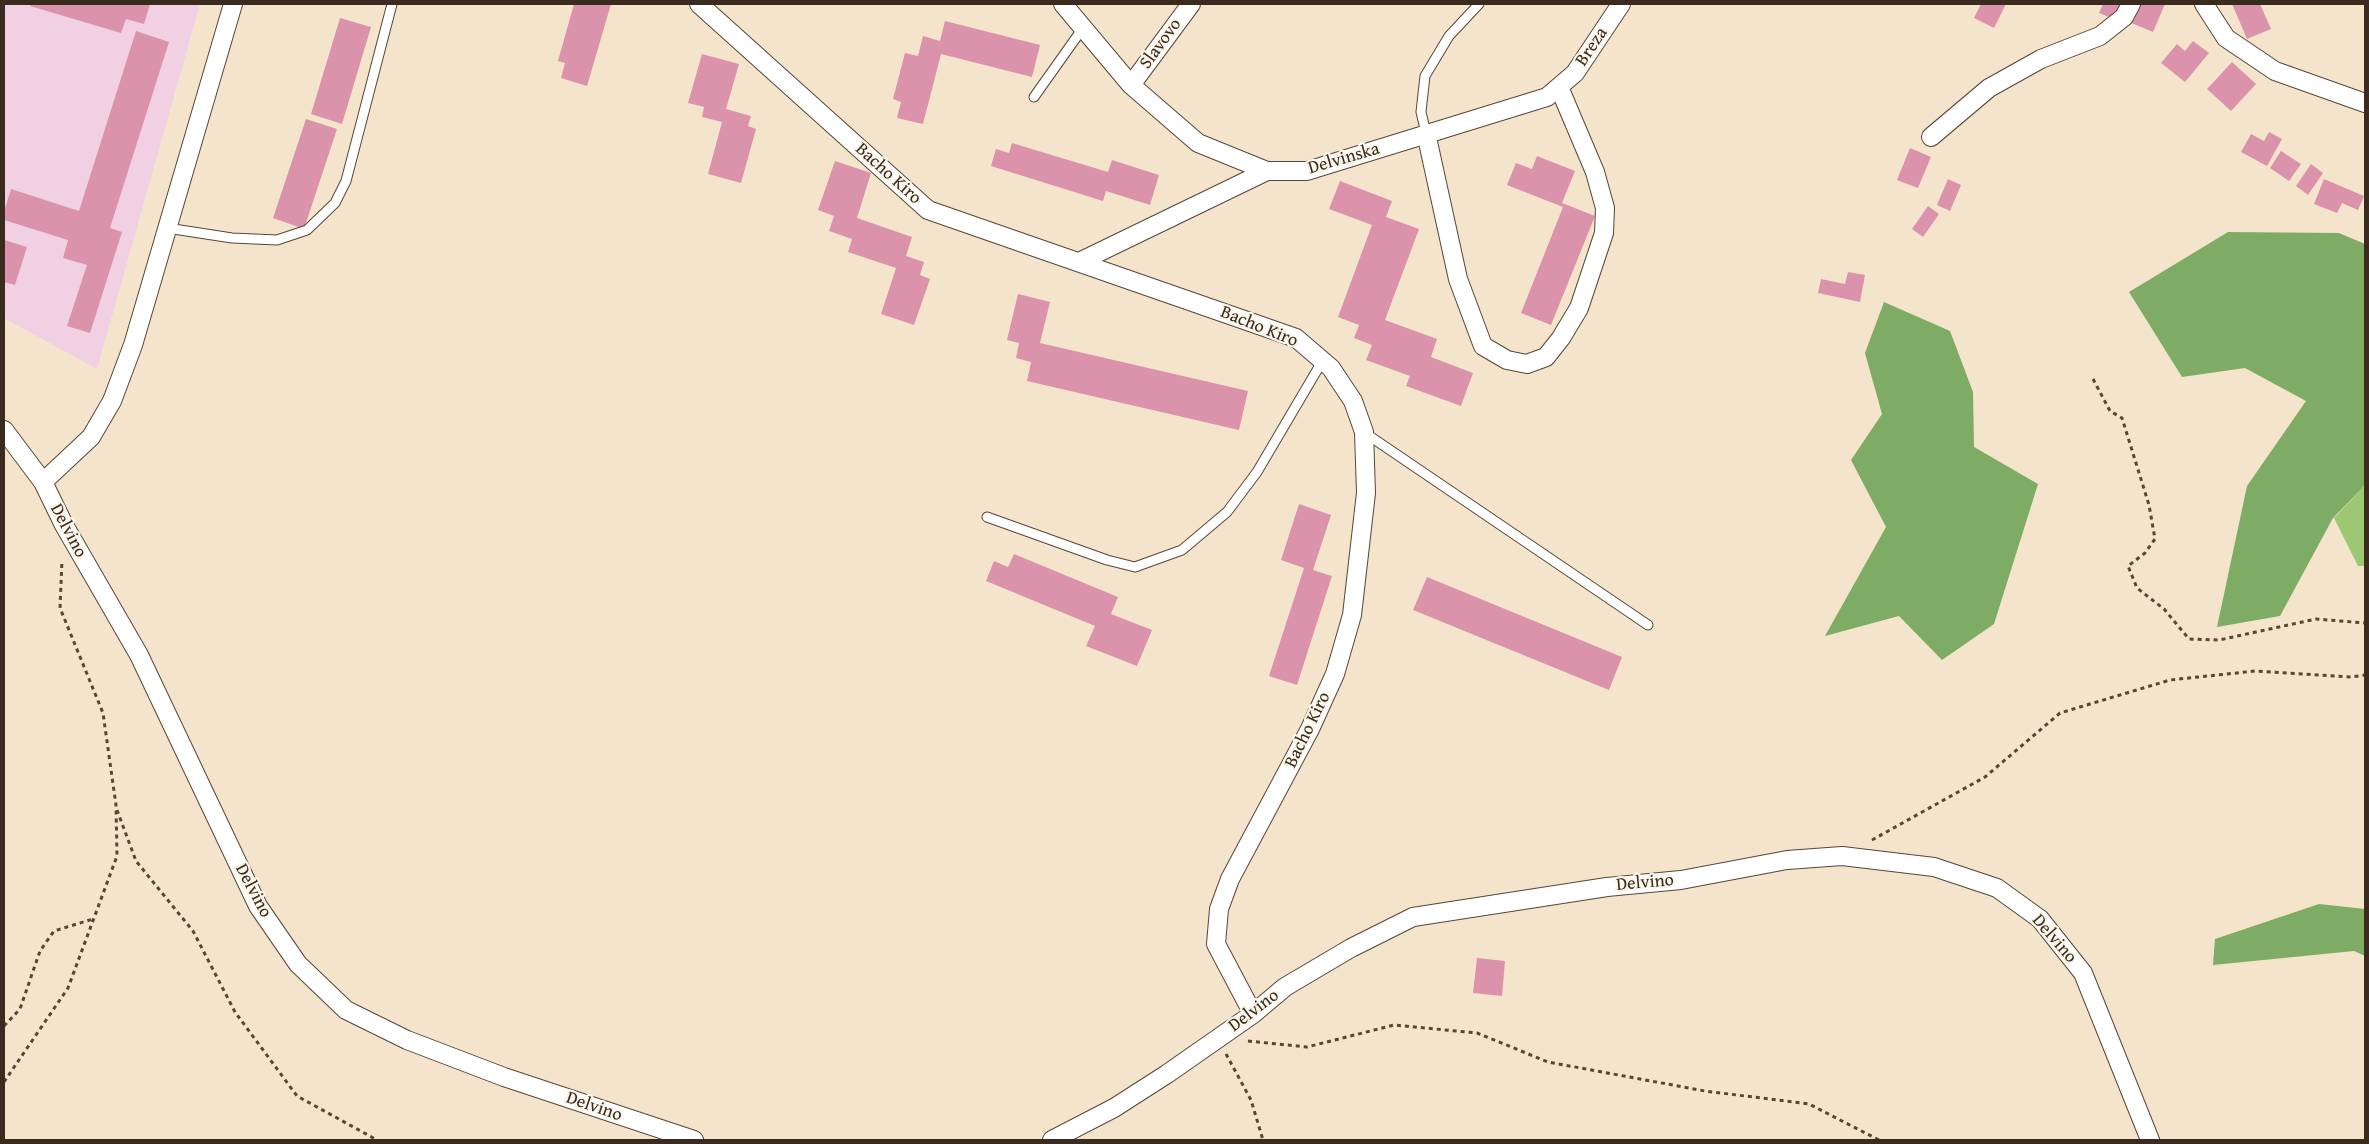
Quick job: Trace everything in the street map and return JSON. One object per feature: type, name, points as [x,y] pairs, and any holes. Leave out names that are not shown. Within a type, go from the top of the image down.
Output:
[{"type":"street","points":[[43,482],[90,437],[112,401],[133,345],[233,4]]},
{"type":"street","name":"Bacho Kiro","points":[[699,4],[928,210],[1296,338],[1331,368],[1353,401],[1364,432],[1366,493],[1352,615],[1335,674],[1310,729],[1230,879],[1219,909],[1216,944],[1253,1014]]},
{"type":"street","name":"Delvinska","points":[[1063,4],[1131,85],[1198,143],[1267,171],[1307,171],[1547,97],[1559,88]]},
{"type":"street","name":"Slavovo","points":[[1131,85],[1191,4]]},
{"type":"street","name":"Breza","points":[[1559,88],[1575,73],[1621,4]]},
{"type":"street","points":[[1931,137],[1989,88],[2041,60],[2100,36],[2124,17],[2131,4]]},
{"type":"street","points":[[2204,4],[2226,38],[2275,71],[2365,103]]},
{"type":"street","points":[[1426,133],[1458,279],[1483,346],[1507,360],[1527,364],[1546,357],[1562,338],[1579,308],[1604,233],[1605,208],[1595,172],[1559,88]]},
{"type":"street","points":[[1079,262],[1267,171]]},
{"type":"street","name":"Delvino","points":[[4,430],[43,482],[64,526],[139,655],[258,906],[305,971],[346,1010],[407,1040],[504,1077],[694,1140]]},
{"type":"street","name":"Delvino","points":[[1052,1140],[1114,1108],[1253,1014],[1286,987],[1351,948],[1414,917],[1607,887],[1681,880],[1787,860],[1842,856],[1934,867],[1997,888],[2040,919],[2083,972],[2150,1140]]},
{"type":"lane","points":[[167,228],[232,238],[277,240],[307,230],[335,202],[346,181],[392,4]]},
{"type":"lane","points":[[1426,133],[1421,112],[1424,76],[1449,36],[1479,4]]},
{"type":"lane","points":[[1034,96],[1083,28]]},
{"type":"lane","points":[[987,517],[1107,560],[1135,567],[1182,550],[1227,512],[1257,472],[1322,360]]},
{"type":"lane","points":[[1364,432],[1648,625]]},
{"type":"path","points":[[2093,379],[2110,411],[2122,418],[2149,505],[2155,539],[2145,553],[2128,566],[2137,588],[2164,609],[2189,639],[2219,640],[2316,618],[2365,623]]},
{"type":"path","points":[[4,1082],[68,988],[117,856],[116,806],[103,713],[60,608],[64,526]]},
{"type":"path","points":[[1868,842],[1986,777],[2060,714],[2170,680],[2255,670],[2350,677],[2365,674]]},
{"type":"path","points":[[116,806],[136,861],[193,931],[234,1012],[297,1096],[377,1140]]},
{"type":"path","points":[[4,1026],[20,1009],[40,950],[54,931],[94,919]]},
{"type":"path","points":[[1247,1041],[1307,1047],[1394,1026],[1477,1033],[1548,1062],[1705,1091],[1809,1104],[1879,1140]]},
{"type":"path","points":[[1218,1038],[1251,1100],[1263,1140]]},
{"type":"shaded area","points":[[4,4],[200,4],[97,369],[4,318]]},
{"type":"green space","points":[[2228,232],[2339,233],[2365,244],[2365,485],[2333,518],[2280,616],[2217,627],[2247,486],[2306,401],[2245,368],[2182,377],[2129,292]]},
{"type":"green space","points":[[1884,302],[1950,331],[1973,392],[1974,447],[2038,484],[1994,624],[1942,660],[1899,616],[1825,636],[1886,527],[1851,460],[1882,414],[1865,353]]},
{"type":"green space","points":[[2365,485],[2365,566],[2358,566],[2334,518]]},
{"type":"green space","points":[[2319,904],[2365,909],[2365,956],[2354,951],[2213,965],[2215,939]]},
{"type":"building","points":[[31,4],[150,4],[144,24],[126,19],[121,33],[30,6]]},
{"type":"building","points":[[574,4],[611,4],[587,86],[561,78],[565,63],[558,61]]},
{"type":"building","points":[[1981,4],[2006,4],[1994,28],[1974,18]]},
{"type":"building","points":[[2103,4],[2121,4],[2114,19],[2099,13]]},
{"type":"building","points":[[2137,4],[2165,4],[2153,32],[2129,22]]},
{"type":"building","points":[[2232,4],[2260,4],[2271,29],[2247,39]]},
{"type":"building","points":[[340,18],[371,27],[342,124],[311,114]]},
{"type":"building","points":[[945,21],[1040,45],[1032,77],[941,54],[923,124],[897,118],[901,102],[893,99],[905,53],[918,56],[923,36],[940,41]]},
{"type":"building","points":[[136,31],[169,42],[110,228],[122,232],[90,333],[67,326],[87,265],[63,258],[68,240],[4,220],[4,212],[11,189],[79,211]]},
{"type":"building","points":[[2193,41],[2209,53],[2185,82],[2161,63],[2177,44],[2185,51]]},
{"type":"building","points":[[702,54],[739,64],[726,109],[751,116],[748,126],[756,129],[741,183],[708,174],[722,122],[702,117],[704,107],[688,103]]},
{"type":"building","points":[[2232,62],[2256,84],[2231,111],[2207,89]]},
{"type":"building","points":[[306,119],[337,129],[304,229],[273,218]]},
{"type":"building","points":[[2269,132],[2282,139],[2267,166],[2241,152],[2251,134],[2264,141]]},
{"type":"building","points":[[1012,143],[1108,172],[1112,160],[1159,175],[1150,205],[1106,191],[1103,201],[991,166],[996,149],[1009,153]]},
{"type":"building","points":[[1910,148],[1931,157],[1918,188],[1897,180]]},
{"type":"building","points":[[2281,151],[2301,164],[2289,181],[2270,168]]},
{"type":"building","points":[[1537,156],[1575,171],[1562,203],[1595,216],[1551,325],[1521,313],[1563,207],[1507,185],[1516,163],[1532,169]]},
{"type":"building","points":[[835,161],[871,173],[857,218],[912,237],[906,256],[924,262],[920,275],[930,279],[914,325],[881,314],[896,268],[848,252],[852,239],[829,231],[834,216],[818,210]]},
{"type":"building","points":[[2311,164],[2323,173],[2308,195],[2296,186]]},
{"type":"building","points":[[1948,179],[1961,185],[1950,211],[1937,205]]},
{"type":"building","points":[[2324,179],[2364,196],[2358,210],[2342,203],[2337,213],[2314,204]]},
{"type":"building","points":[[1340,181],[1392,201],[1386,217],[1419,229],[1385,320],[1437,339],[1431,357],[1473,373],[1461,406],[1406,386],[1410,376],[1366,360],[1372,345],[1354,338],[1359,325],[1338,317],[1372,225],[1329,209]]},
{"type":"building","points":[[1928,206],[1939,214],[1923,237],[1912,229]]},
{"type":"building","points":[[4,240],[27,247],[15,285],[4,282]]},
{"type":"building","points":[[1848,272],[1865,275],[1860,302],[1818,293],[1821,279],[1845,284]]},
{"type":"building","points":[[1018,294],[1050,302],[1040,343],[1248,391],[1239,430],[1027,381],[1031,362],[1016,358],[1019,343],[1007,340]]},
{"type":"building","points":[[1299,504],[1331,515],[1313,570],[1332,576],[1297,685],[1269,676],[1304,568],[1281,560]]},
{"type":"building","points":[[1014,554],[1118,597],[1111,614],[1152,630],[1137,666],[1086,646],[1095,626],[986,581],[994,561],[1008,567]]},
{"type":"building","points":[[1427,577],[1622,657],[1609,690],[1413,610]]},
{"type":"building","points":[[1477,958],[1505,961],[1502,996],[1473,993]]}]
